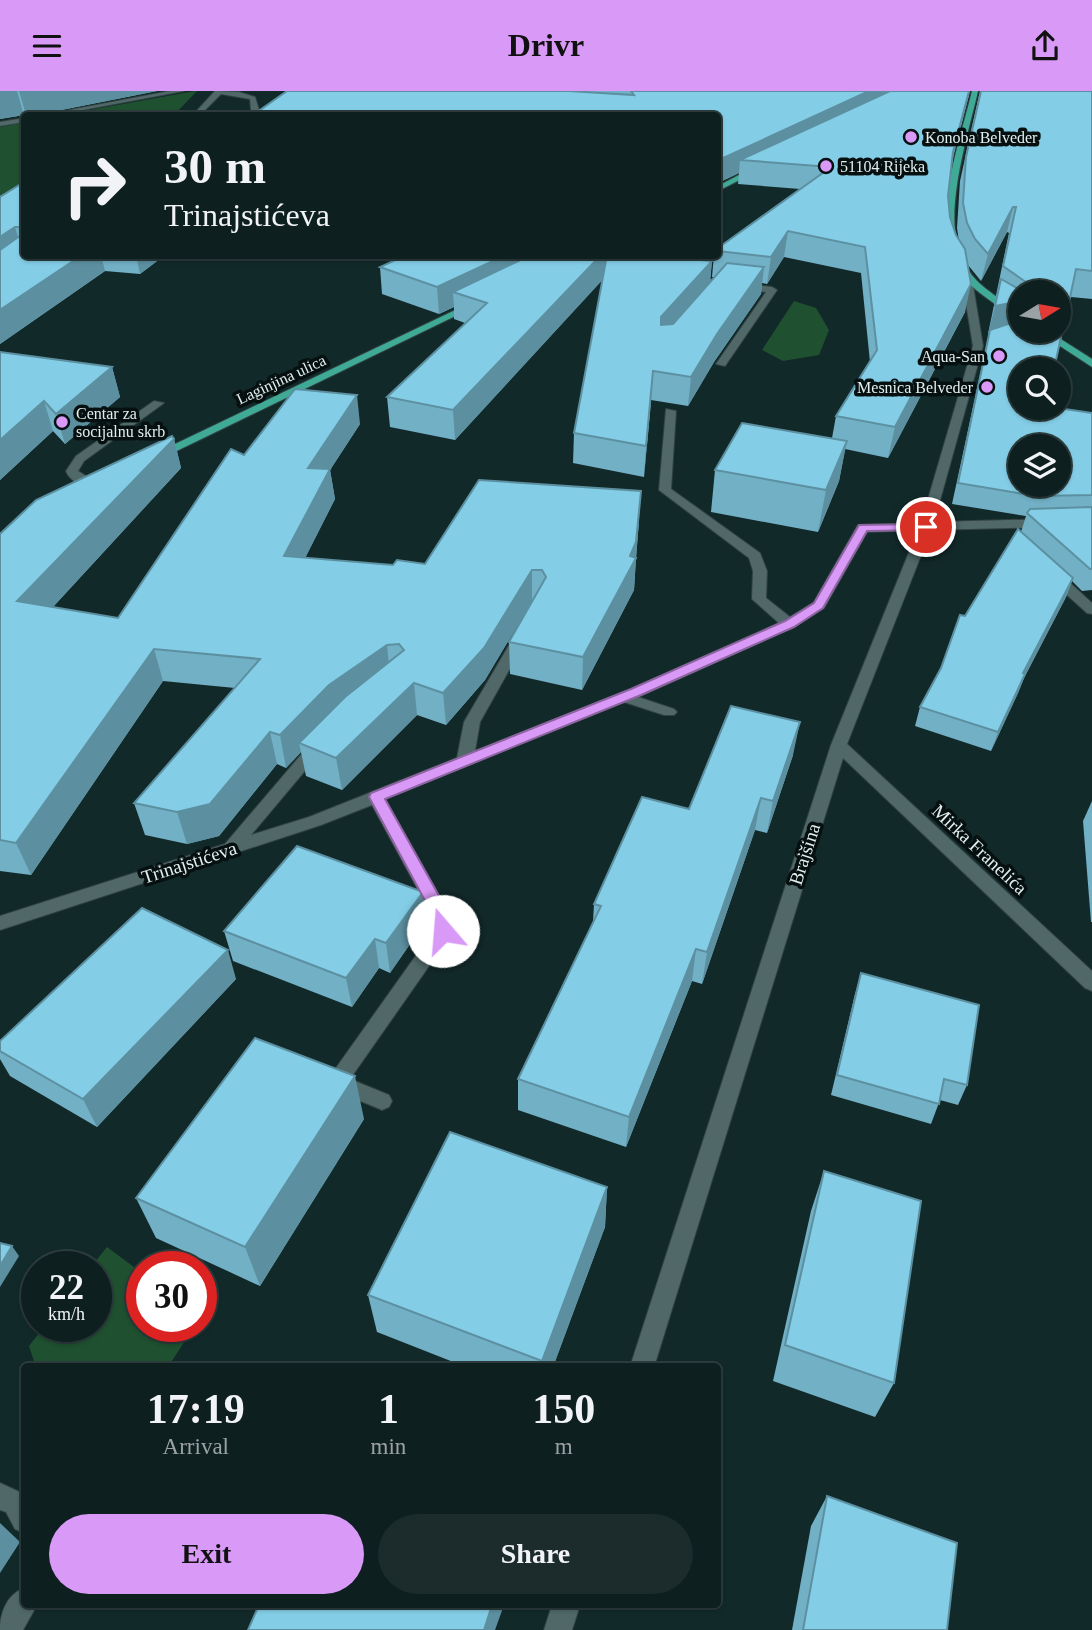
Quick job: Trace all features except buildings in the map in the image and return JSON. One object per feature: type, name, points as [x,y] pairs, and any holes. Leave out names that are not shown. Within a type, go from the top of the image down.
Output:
[{"type":"main road","points":[[974,91],[957,172],[952,213],[956,257],[966,273],[1008,306]]},
{"type":"main road","points":[[721,188],[766,165]]},
{"type":"main road","name":"Laginjina ulica","points":[[142,462],[479,303]]},
{"type":"main road","points":[[1061,343],[1092,364]]},
{"type":"main road","points":[[88,488],[105,480]]},
{"type":"street","points":[[64,112],[181,91]]},
{"type":"street","points":[[199,112],[219,92],[239,93],[253,99],[253,112]]},
{"type":"street","points":[[0,124],[21,120]]},
{"type":"street","points":[[688,259],[693,273],[699,279],[772,290],[721,364]]},
{"type":"street","name":"Brajšina","points":[[643,1363],[839,745],[926,527],[978,346],[966,273]]},
{"type":"street","points":[[713,292],[721,283]]},
{"type":"street","points":[[978,346],[990,336]]},
{"type":"street","points":[[88,488],[72,471],[80,459],[158,403]]},
{"type":"street","points":[[670,411],[664,489],[755,556],[760,571],[759,599],[789,624]]},
{"type":"street","points":[[926,527],[1004,531],[1092,522]]},
{"type":"street","name":"Trinajstićeva","points":[[0,923],[231,848],[376,797],[624,697],[789,624],[819,605],[863,528],[926,527]]},
{"type":"street","points":[[1040,563],[1092,610]]},
{"type":"street","points":[[465,760],[472,722],[524,629]]},
{"type":"street","points":[[624,697],[669,712]]},
{"type":"street","points":[[231,848],[327,738]]},
{"type":"street","name":"Mirka Franelića","points":[[839,745],[1092,983]]},
{"type":"street","points":[[376,797],[443,919],[443,931],[336,1082],[382,1101]]},
{"type":"street","points":[[0,1496],[15,1503],[21,1514]]},
{"type":"street","points":[[7,1630],[21,1607]]},
{"type":"street","points":[[558,1630],[565,1608]]},
{"type":"green space","points":[[197,91],[177,112],[79,112]]},
{"type":"green space","points":[[21,123],[21,206],[0,221],[0,127]]},
{"type":"green space","points":[[794,301],[816,308],[829,330],[819,355],[783,361],[762,350]]},
{"type":"green space","points":[[107,1247],[126,1261],[126,1342],[184,1342],[171,1363],[35,1363],[29,1346],[32,1342],[112,1342],[112,1251],[104,1251]]},
{"type":"place","name":"Konoba Belveder","points":[[911,137]]},
{"type":"place","name":"51104 Rijeka","points":[[826,166]]},
{"type":"place","name":"Aqua-San","points":[[999,356]]},
{"type":"place","name":"Mesnica Belveder","points":[[987,387]]},
{"type":"place","name":"Centar za socijalnu skrb","points":[[62,422]]},
{"type":"route","points":[[443,931],[443,919],[376,797],[636,692],[789,624],[819,605],[863,528],[926,527]]}]
